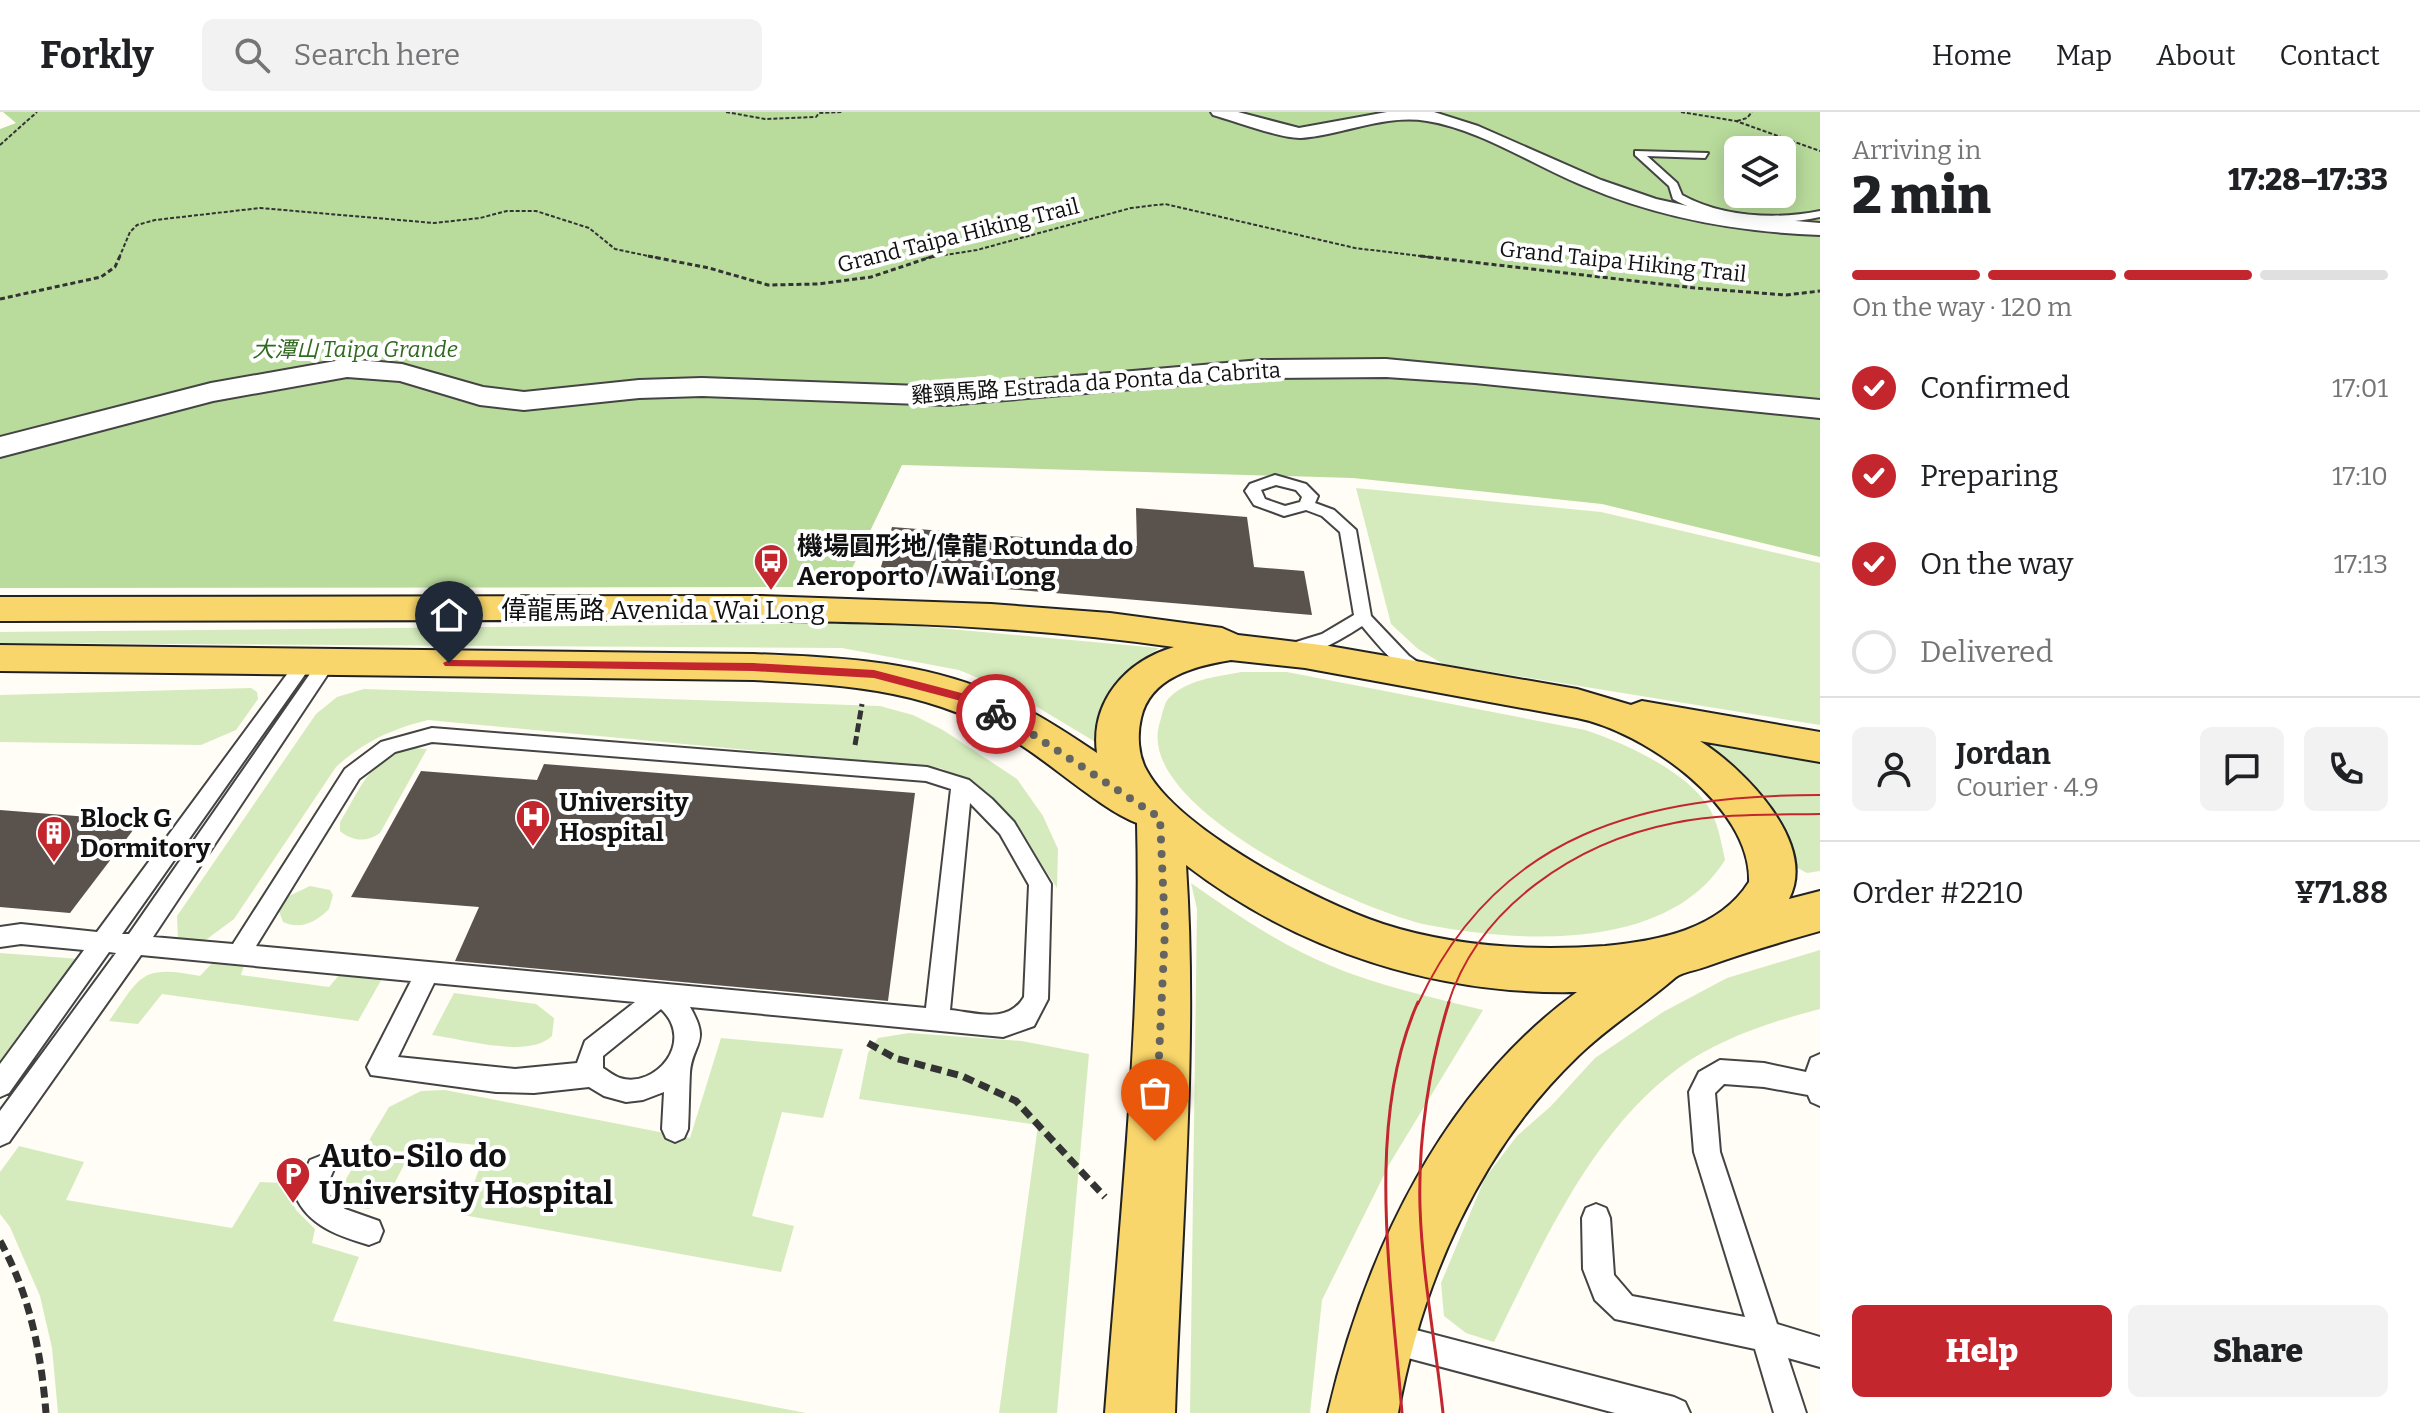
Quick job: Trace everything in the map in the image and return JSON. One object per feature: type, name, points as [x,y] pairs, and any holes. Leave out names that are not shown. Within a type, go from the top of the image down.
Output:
[{"type":"main road","name":"偉龍馬路 Avenida Wai Long","points":[[11,609],[761,608],[991,616],[1110,625],[1280,650]]},
{"type":"main road","points":[[1820,747],[1280,650],[1231,647],[1191,653],[1157,668],[1131,690],[1117,718],[1117,750],[1131,785],[1160,818],[1251,884],[1313,918],[1382,946],[1449,961],[1530,969],[1609,969],[1692,949],[1820,911]]},
{"type":"main road","name":"偉龍馬路 Avenida Wai Long","points":[[0,658],[753,667],[874,674],[965,698],[993,712],[1020,726],[1160,818]]},
{"type":"main road","points":[[1363,1413],[1369,1375],[1402,1276],[1454,1168],[1502,1098],[1558,1040],[1607,1000],[1759,910],[1774,882],[1767,841],[1740,799],[1700,761],[1650,730],[1596,708]]},
{"type":"main road","points":[[1140,1413],[1165,930],[1160,818]]},
{"type":"street","points":[[1219,112],[1299,133],[1403,114],[1430,116],[1597,185],[1679,212],[1747,225],[1820,229]]},
{"type":"street","name":"雞頸馬路 Estrada da Ponta da Cabrita","points":[[0,447],[211,392],[347,368],[402,373],[480,396],[524,401],[639,389],[702,387],[947,396],[1261,369],[1386,368],[1820,409]]},
{"type":"lane","points":[[1705,155],[1638,153],[1674,185],[1677,197],[1698,208],[1769,217],[1810,217],[1820,214]]},
{"type":"lane","points":[[1307,505],[1328,513],[1348,530],[1363,617],[1403,660],[1432,678]]},
{"type":"lane","points":[[1280,650],[1312,645],[1339,633],[1363,617]]},
{"type":"lane","points":[[0,1085],[316,662]]},
{"type":"lane","points":[[0,1133],[134,946],[316,662]]},
{"type":"lane","points":[[0,937],[21,934],[1003,1026],[1025,1018],[1036,999],[1040,884],[1007,828],[962,785],[927,774],[432,735],[409,738],[367,759],[352,774],[239,954]]},
{"type":"lane","points":[[937,1020],[962,785]]},
{"type":"lane","points":[[427,972],[380,1067],[532,1081],[591,1075],[616,1090],[633,1090],[665,1078],[678,1066],[686,1050],[689,1033],[685,1018],[661,995]]},
{"type":"lane","points":[[591,1075],[589,1061],[594,1049],[661,995]]},
{"type":"lane","points":[[675,1129],[678,1066]]},
{"type":"lane","points":[[1790,1413],[1707,1152],[1702,1092],[1708,1080],[1720,1072],[1819,1083]]},
{"type":"lane","points":[[320,1169],[309,1195],[317,1207],[332,1219],[369,1231]]},
{"type":"lane","points":[[1596,1218],[1598,1277],[1607,1296],[1625,1309],[1768,1337],[1820,1352]]},
{"type":"lane","points":[[1382,1336],[1674,1413]]},
{"type":"path","points":[[0,145],[37,112]]},
{"type":"path","points":[[726,112],[782,120],[843,112]]},
{"type":"path","points":[[1681,112],[1736,121],[1820,151]]},
{"type":"path","points":[[1736,121],[1747,118],[1752,112]]},
{"type":"path","name":"Grand Taipa Hiking Trail","points":[[0,299],[101,277],[115,267],[130,232],[137,225],[155,220],[260,208],[434,223],[480,218],[507,211],[536,211],[589,228],[615,249],[709,268],[768,285],[818,284],[871,277],[931,256],[977,250],[1131,208],[1165,204],[1355,248],[1695,288],[1786,295],[1820,291]]},
{"type":"path","points":[[800,1007],[895,1058],[962,1076],[1016,1101],[1150,1246]]},
{"type":"path","points":[[0,1241],[12,1261],[32,1313],[43,1367],[46,1413]]},
{"type":"green space","name":"大潭山 Taipa Grande","points":[[3,112],[1820,112],[1820,557],[1602,504],[1353,478],[902,465],[843,587],[0,588],[0,129],[16,123]]},
{"type":"green space","points":[[1356,488],[1601,512],[1820,563],[1820,725],[1443,664],[1418,649],[1391,624]]},
{"type":"green space","points":[[884,623],[1159,648],[1132,666],[1109,696],[1107,749],[1014,693],[959,670],[842,648],[0,643],[0,632]]},
{"type":"green space","points":[[1241,672],[1287,672],[1600,735],[1652,759],[1698,793],[1714,819],[1725,860],[1700,890],[1668,911],[1631,925],[1590,933],[1548,936],[1465,931],[1428,925],[1355,900],[1259,851],[1215,821],[1181,788],[1161,755],[1160,722],[1168,699],[1193,683]]},
{"type":"green space","points":[[251,688],[257,692],[258,699],[236,730],[201,745],[0,742],[0,695]]},
{"type":"green space","points":[[364,689],[880,706],[913,715],[943,730],[1017,779],[1043,816],[1058,849],[1057,888],[1011,817],[955,775],[940,768],[428,720],[379,738],[336,767],[234,919],[207,939],[191,944],[178,940],[177,916],[316,714],[337,697]]},
{"type":"green space","points":[[1700,738],[1820,758],[1820,871],[1807,873],[1792,865],[1790,845],[1774,810],[1745,779],[1698,743]]},
{"type":"green space","points":[[427,749],[380,833],[359,840],[340,831],[340,822],[377,765],[400,752]]},
{"type":"green space","points":[[1191,883],[1240,917],[1310,957],[1386,985],[1483,1010],[1390,1163],[1322,1300],[1310,1413],[1190,1413],[1197,909]]},
{"type":"green space","points":[[310,886],[330,890],[333,895],[329,909],[308,923],[296,925],[283,922],[279,911],[287,897]]},
{"type":"green space","points":[[1820,950],[1820,1009],[1747,1032],[1695,1057],[1649,1093],[1620,1123],[1550,1230],[1494,1342],[1466,1333],[1444,1316],[1441,1283],[1485,1178],[1517,1136],[1551,1106],[1595,1058],[1663,1012],[1727,978]]},
{"type":"green space","points":[[0,953],[80,959],[0,1068]]},
{"type":"green space","points":[[215,960],[245,962],[241,975],[329,987],[344,969],[383,977],[358,1021],[162,994],[138,1024],[109,1021],[145,977],[166,972],[200,976]]},
{"type":"green space","points":[[454,993],[536,1004],[554,1018],[552,1036],[542,1043],[512,1047],[432,1035]]},
{"type":"green space","points":[[909,1033],[1022,1041],[1089,1054],[1057,1413],[999,1413],[1038,1125],[859,1099],[868,1053],[878,1038]]},
{"type":"green space","points":[[721,1038],[843,1049],[823,1118],[782,1112],[752,1216],[794,1226],[781,1272],[463,1215],[487,1146],[417,1139],[384,1204],[368,1209],[345,1205],[340,1189],[389,1107],[421,1091],[445,1090],[690,1138]]},
{"type":"green space","points":[[19,1146],[84,1162],[66,1200],[232,1228],[260,1182],[282,1183],[296,1210],[315,1229],[312,1243],[359,1257],[333,1321],[806,1413],[58,1413],[52,1348],[40,1296],[10,1227],[0,1214],[0,1172]]},
{"type":"building","points":[[1136,508],[1247,517],[1254,567],[1304,571],[1312,615],[878,578],[892,527],[1137,546]]},
{"type":"building","points":[[544,764],[915,793],[888,1001],[455,961],[479,907],[351,897],[421,771],[537,780]]},
{"type":"building","name":"Block G Dormitory","points":[[0,810],[140,821],[70,913],[0,907]]},
{"type":"tram line","points":[[1418,1004],[1451,946],[1490,899],[1534,862],[1583,835],[1637,816],[1694,803],[1820,795]]},
{"type":"tram line","points":[[1448,1004],[1463,969],[1483,937],[1536,884],[1568,863],[1638,832],[1674,823],[1729,816],[1820,814]]},
{"type":"tram line","points":[[1402,1413],[1388,1259],[1387,1151],[1391,1099],[1401,1049],[1418,1002]]},
{"type":"tram line","points":[[1443,1413],[1423,1258],[1420,1182],[1426,1103],[1449,1002]]},
{"type":"way so far","points":[[996,714],[1020,726],[1160,818],[1165,930],[1155,1141]]},
{"type":"place","name":"機場圓形地/偉龍 Rotunda do Aeroporto / Wai Long","points":[[771,592]]},
{"type":"place","name":"University Hospital","points":[[533,848]]},
{"type":"place","name":"Block G Dormitory","points":[[54,864]]},
{"type":"place","name":"Auto-Silo do University Hospital","points":[[293,1205]]},
{"type":"route","points":[[449,663],[753,667],[874,674],[965,698],[996,714]]}]
